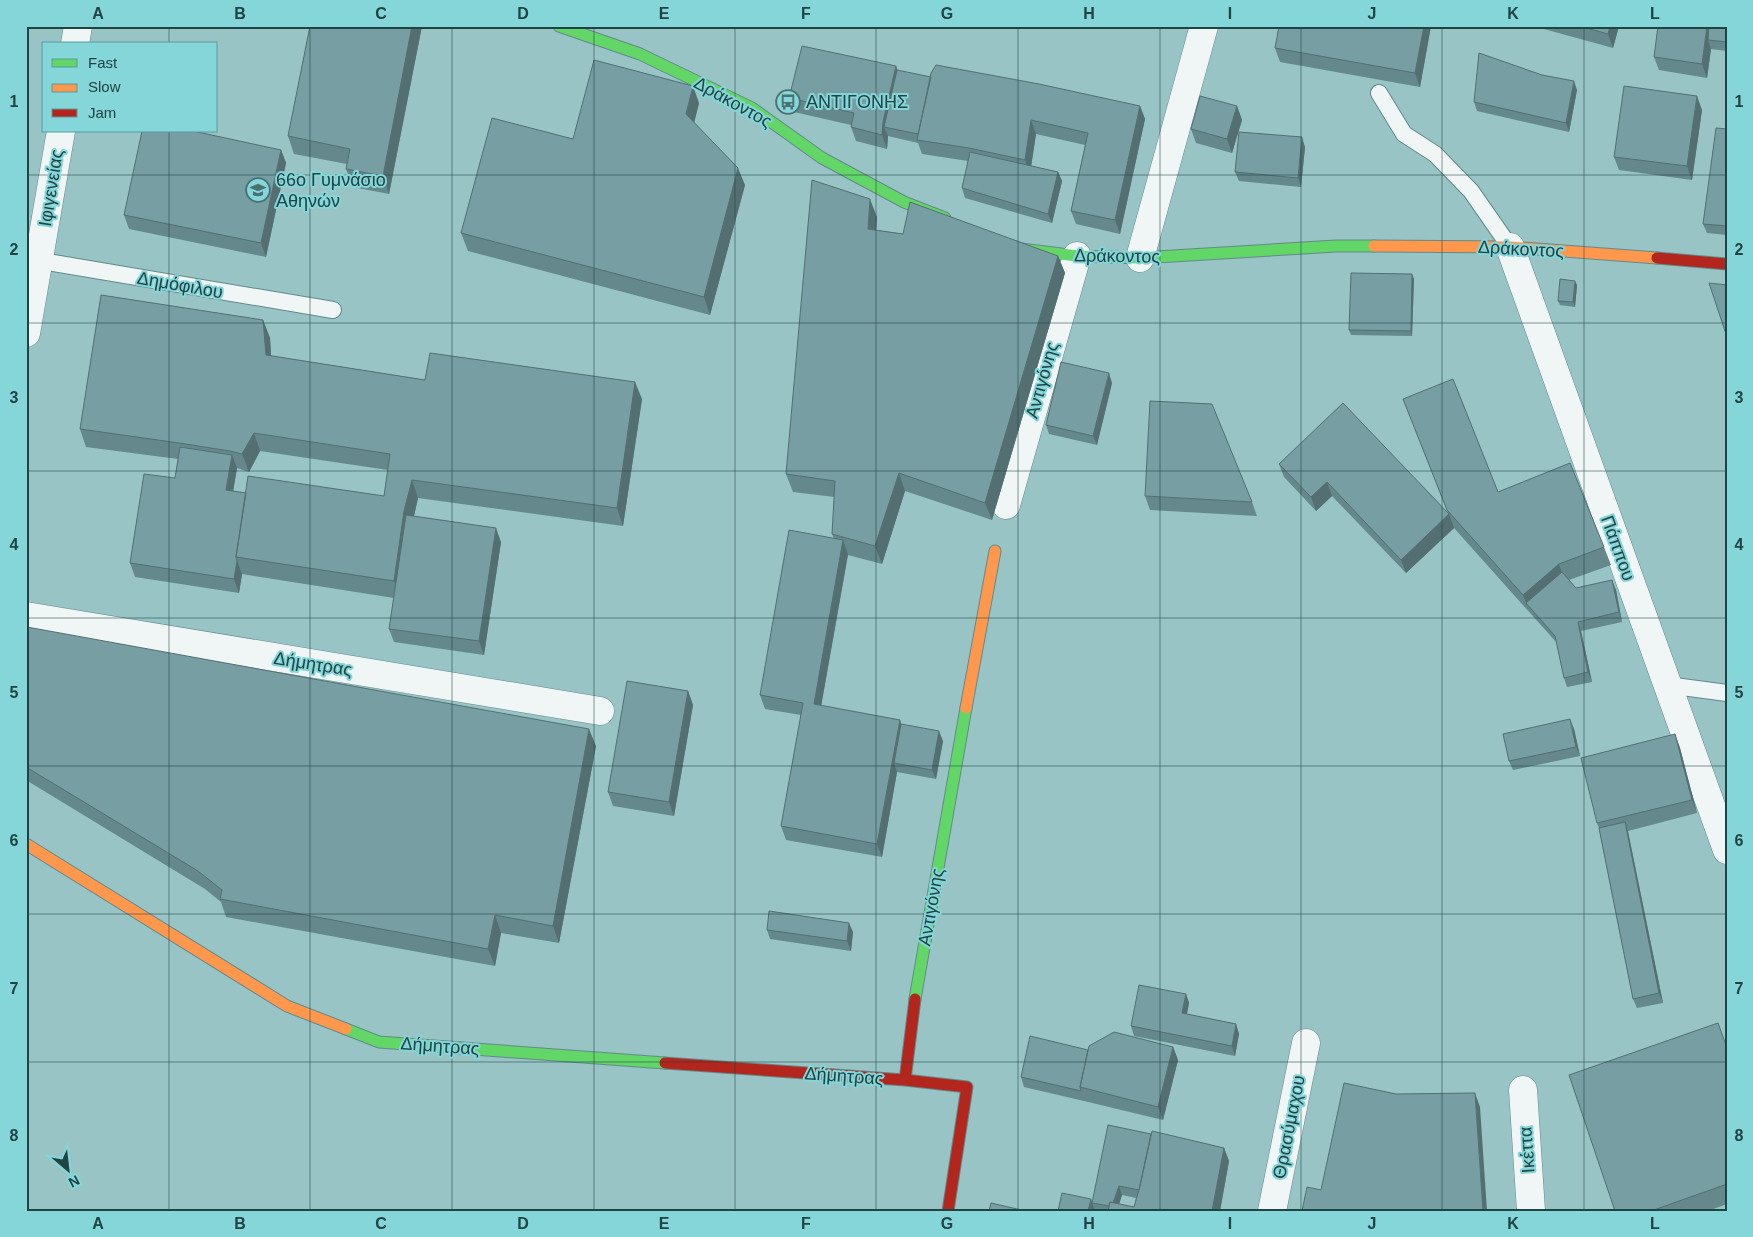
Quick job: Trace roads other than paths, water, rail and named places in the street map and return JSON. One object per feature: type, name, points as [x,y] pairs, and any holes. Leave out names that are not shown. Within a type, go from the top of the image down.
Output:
[{"type":"street","points":[[75,42],[78,26]]},
{"type":"street","name":"Δράκοντος","points":[[559,26],[640,54],[752,108],[822,158],[904,202],[958,223]]},
{"type":"street","points":[[1140,258],[1204,26]]},
{"type":"street","name":"Ιφιγενείας","points":[[26,333],[33,260],[60,132]]},
{"type":"street","name":"Δράκοντος","points":[[1003,242],[1021,249],[1077,256],[1140,258],[1336,246],[1510,247],[1727,264]]},
{"type":"street","name":"Πάππου","points":[[1510,247],[1727,850]]},
{"type":"street","name":"Αντιγόνης","points":[[1006,505],[1077,256]]},
{"type":"street","name":"Αντιγόνης","points":[[905,1080],[917,982],[995,550]]},
{"type":"street","name":"Δήμητρας","points":[[26,616],[600,712]]},
{"type":"street","name":"Δήμητρας","points":[[26,844],[287,1006],[379,1042],[905,1080]]},
{"type":"street","name":"Θρασύμαχου","points":[[1272,1211],[1306,1043]]},
{"type":"street","points":[[905,1080],[967,1087],[948,1211]]},
{"type":"street","name":"Ικέττα","points":[[1524,1090],[1531,1211]]},
{"type":"lane","points":[[1379,93],[1404,134],[1435,154],[1472,191],[1510,247]]},
{"type":"lane","name":"Δημόφιλου","points":[[33,260],[333,310]]},
{"type":"lane","points":[[1667,685],[1727,693]]},
{"type":"place","name":"ΑΝΤΙΓΟΝΗΣ","points":[[788,102]]},
{"type":"place","name":"66ο Γυμνάσιο Αθηνών","points":[[258,190]]}]
